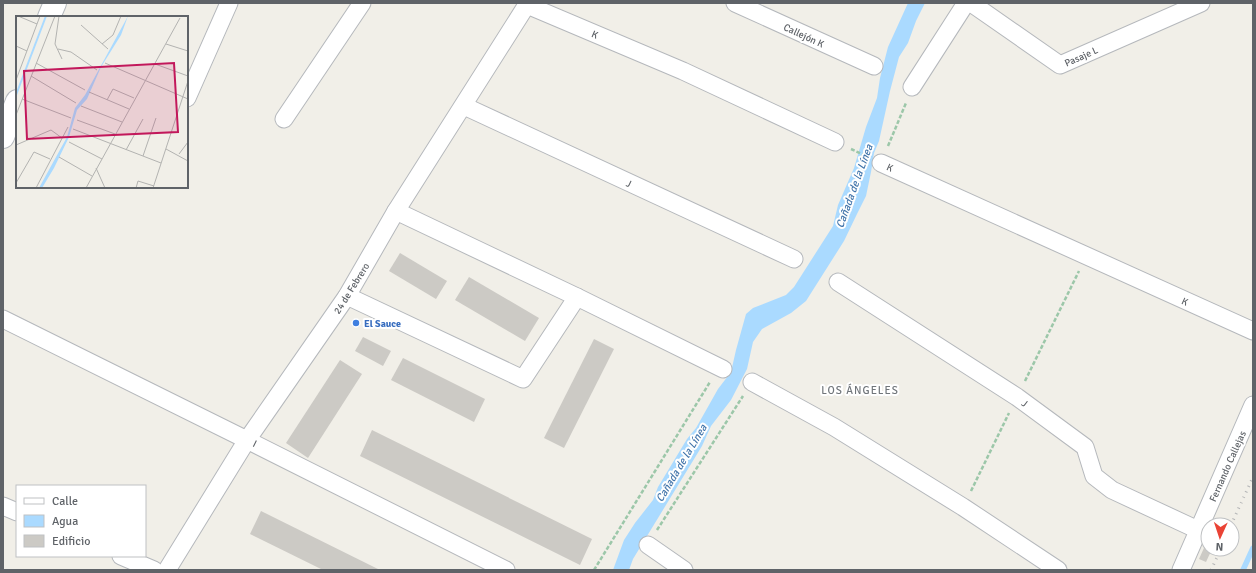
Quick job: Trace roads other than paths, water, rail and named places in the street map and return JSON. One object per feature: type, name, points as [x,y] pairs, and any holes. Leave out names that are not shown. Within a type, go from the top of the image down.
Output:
[{"type":"main road","points":[[49,16],[55,3]]},
{"type":"main road","points":[[3,137],[16,104]]},
{"type":"street","points":[[188,96],[229,3]]},
{"type":"street","points":[[284,119],[362,3]]},
{"type":"street","name":"Callejón K","points":[[735,3],[874,66]]},
{"type":"street","points":[[912,87],[966,3]]},
{"type":"street","name":"Pasaje L","points":[[971,3],[1060,65],[1201,3]]},
{"type":"street","name":"24 de Febrero","points":[[167,570],[247,440],[348,296],[396,211],[464,106],[527,4]]},
{"type":"street","name":"K","points":[[527,4],[684,71],[835,142]]},
{"type":"street","name":"J","points":[[464,106],[794,259]]},
{"type":"street","name":"K","points":[[882,163],[1253,331]]},
{"type":"street","points":[[396,211],[577,297],[721,369]]},
{"type":"street","name":"J","points":[[838,282],[1017,397],[1085,447],[1094,476],[1112,490],[1198,530]]},
{"type":"street","points":[[348,296],[524,379],[577,297]]},
{"type":"street","name":"I","points":[[3,319],[506,570]]},
{"type":"street","points":[[752,382],[834,427],[963,507],[1058,570]]},
{"type":"street","name":"Fernando Callejas","points":[[1181,570],[1253,405]]},
{"type":"street","points":[[3,506],[16,512]]},
{"type":"street","points":[[648,545],[684,570]]},
{"type":"street","points":[[123,557],[154,570]]},
{"type":"water","name":"Cañada de la Línea","points":[[908,3],[925,3],[916,21],[908,43],[899,57],[879,141],[874,153],[866,196],[844,241],[806,301],[791,313],[762,329],[753,342],[747,369],[731,400],[711,426],[702,446],[633,559],[629,570],[613,570],[624,540],[653,500],[658,487],[687,439],[696,428],[718,389],[731,372],[746,314],[753,308],[786,295],[794,287],[833,226],[838,205],[854,168],[866,127],[877,98],[880,78],[888,47]]},
{"type":"waterway","points":[[1243,570],[1253,548]]},
{"type":"railway","points":[[1235,517],[1253,477]]},
{"type":"railway","points":[[1211,570],[1217,557]]},
{"type":"place","name":"El Sauce","points":[[356,323]]},
{"type":"district","name":"LOS ÁNGELES","points":[[860,390]]}]
